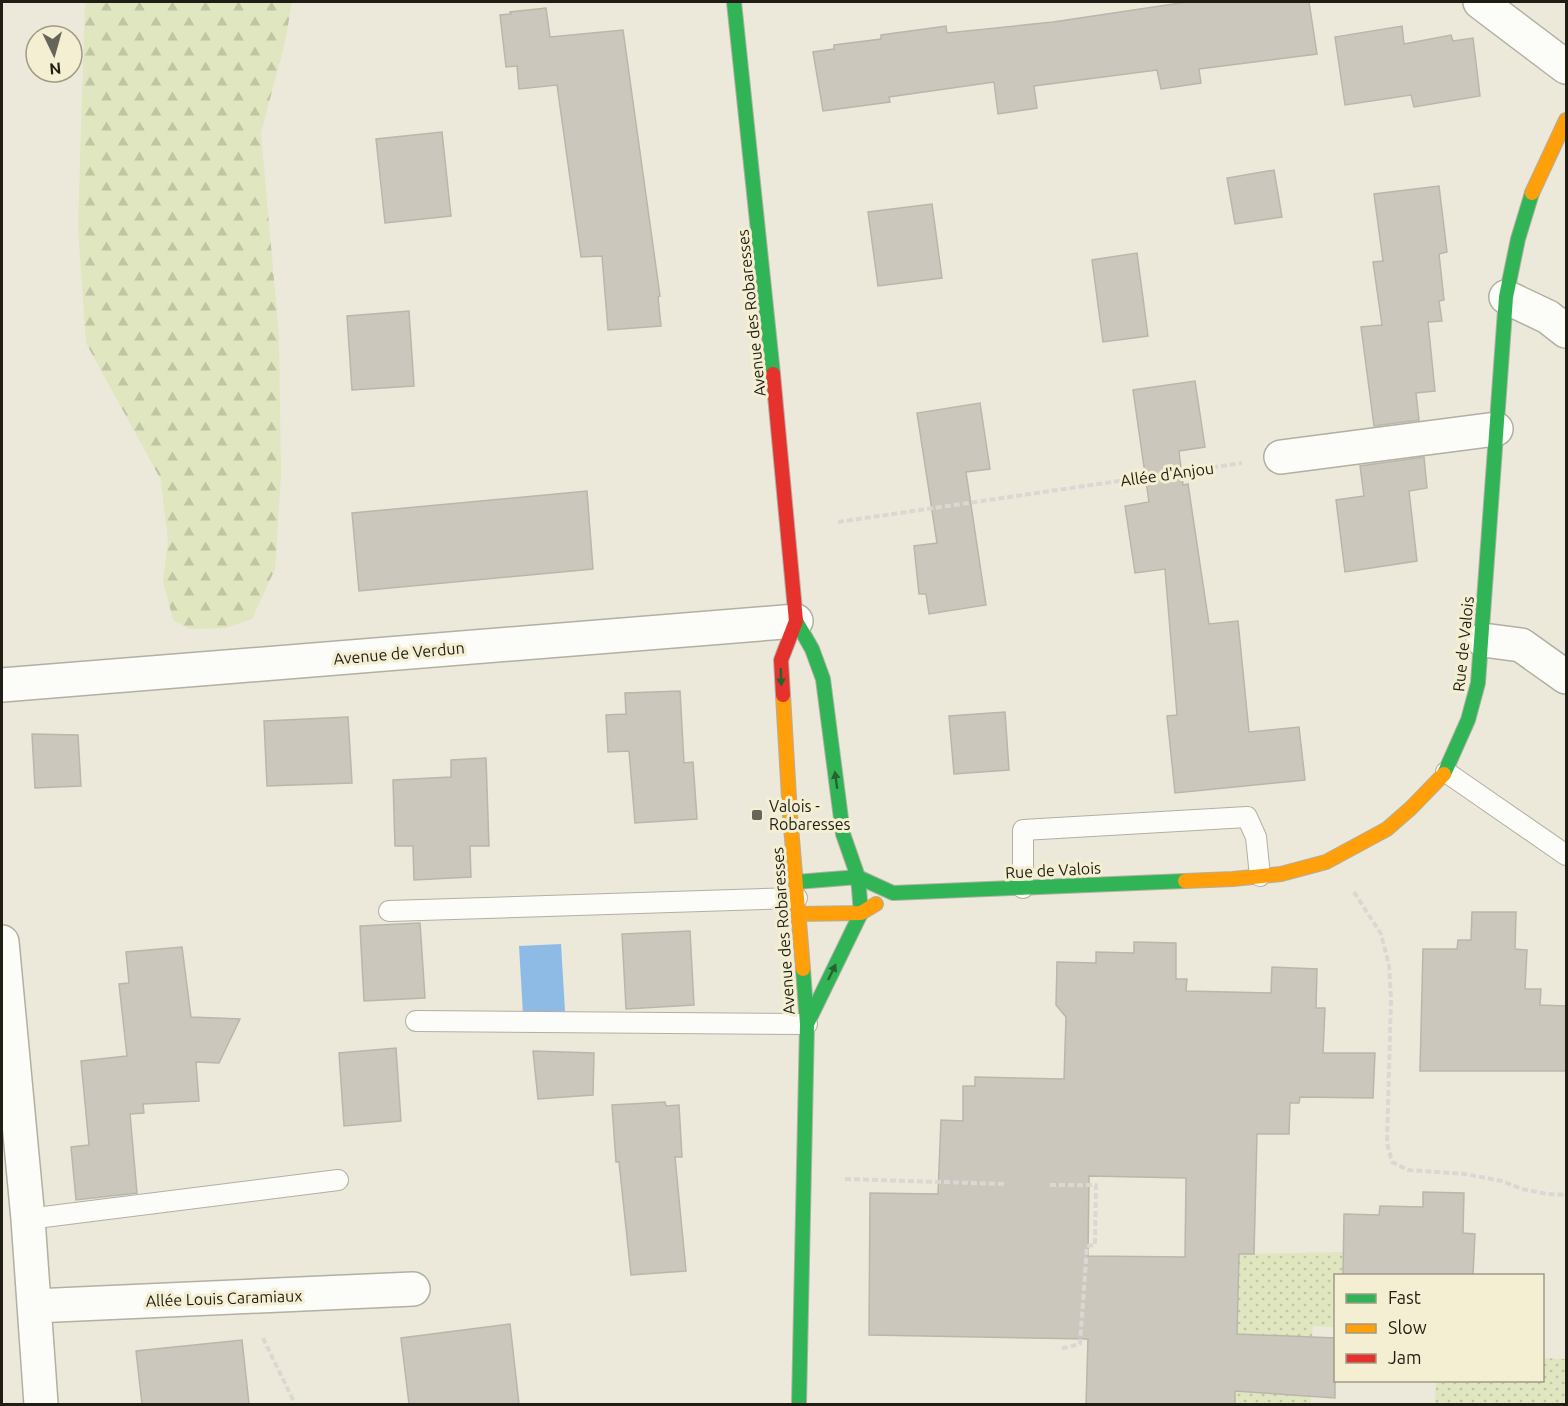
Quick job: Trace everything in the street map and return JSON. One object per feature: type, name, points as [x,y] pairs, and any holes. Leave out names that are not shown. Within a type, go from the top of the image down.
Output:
[{"type":"street","name":"Avenue des Robaresses","points":[[734,2],[786,497],[796,621],[781,660],[807,1024],[799,1404]]},
{"type":"street","points":[[1480,2],[1566,67]]},
{"type":"street","name":"Rue de Valois","points":[[893,893],[1233,879],[1281,874],[1326,862],[1387,829],[1446,772],[1468,720],[1479,683],[1506,297],[1515,250],[1528,205],[1546,160],[1566,120]]},
{"type":"street","points":[[1506,297],[1548,317],[1566,331]]},
{"type":"street","points":[[1281,457],[1496,429]]},
{"type":"street","name":"Avenue des Robaresses","points":[[796,621],[809,639],[821,671],[843,834],[858,877],[861,913],[807,1024]]},
{"type":"street","name":"Avenue de Verdun","points":[[2,685],[796,621]]},
{"type":"street","points":[[1483,640],[1521,645],[1566,677]]},
{"type":"street","points":[[797,898],[858,877],[893,893]]},
{"type":"street","points":[[797,898],[861,913],[893,893]]},
{"type":"street","points":[[2,942],[28,1219],[40,1404]]},
{"type":"street","name":"Allée Louis Caramiaux","points":[[34,1306],[413,1289]]},
{"type":"lane","points":[[1446,772],[1566,855]]},
{"type":"lane","points":[[1023,888],[1023,830],[1223,818],[1247,817],[1256,837],[1260,876]]},
{"type":"lane","points":[[389,911],[797,898]]},
{"type":"lane","points":[[416,1021],[807,1024]]},
{"type":"lane","points":[[28,1219],[338,1180]]},
{"type":"path","name":"Allée d'Anjou","points":[[838,522],[1281,457]]},
{"type":"path","points":[[1337,857],[1358,899],[1381,934],[1389,965],[1391,999],[1387,1143],[1392,1162],[1408,1170],[1465,1174],[1502,1181],[1522,1189],[1566,1195]]},
{"type":"path","points":[[805,1178],[1004,1184]]},
{"type":"path","points":[[1050,1185],[1096,1185],[1095,1245],[1087,1246],[1080,1344],[1059,1349]]},
{"type":"path","points":[[243,1297],[295,1404]]},
{"type":"green space","points":[[85,2],[292,2],[285,42],[261,133],[279,336],[281,475],[275,569],[252,619],[225,628],[190,629],[173,620],[163,581],[168,542],[161,480],[86,343],[78,227]]},
{"type":"green space","points":[[1344,1252],[1378,1273],[1334,1274],[1334,1327],[1313,1326],[1312,1337],[1275,1335],[1274,1382],[1311,1396],[1311,1404],[1235,1404],[1239,1254]]},
{"type":"green space","points":[[1544,1358],[1566,1359],[1566,1404],[1435,1404],[1436,1382],[1544,1382]]},
{"type":"water","points":[[561,944],[565,1011],[523,1014],[519,946]]},
{"type":"building","points":[[1187,2],[1309,2],[1317,54],[1199,69],[1201,83],[1161,89],[1157,70],[1034,86],[1037,108],[998,114],[994,82],[889,97],[890,102],[823,111],[813,52],[834,49],[834,45],[881,39],[881,35],[946,26],[947,33],[1053,22]]},
{"type":"building","points":[[546,8],[550,37],[623,30],[660,296],[658,297],[661,326],[608,330],[602,256],[581,257],[557,85],[519,89],[517,66],[506,67],[500,15]]},
{"type":"building","points":[[1402,26],[1404,44],[1451,35],[1453,41],[1473,38],[1480,96],[1414,107],[1411,95],[1345,105],[1335,37]]},
{"type":"building","points":[[442,132],[451,216],[385,223],[376,139]]},
{"type":"building","points":[[1274,170],[1282,217],[1235,224],[1227,178]]},
{"type":"building","points":[[1439,186],[1447,252],[1439,254],[1444,300],[1439,301],[1442,321],[1428,322],[1435,391],[1416,393],[1419,420],[1374,426],[1361,327],[1382,325],[1373,262],[1383,261],[1374,194]]},
{"type":"building","points":[[932,204],[942,278],[878,286],[868,212]]},
{"type":"building","points":[[1137,253],[1148,336],[1103,342],[1092,260]]},
{"type":"building","points":[[409,311],[414,386],[352,390],[347,316]]},
{"type":"building","points":[[1195,381],[1205,447],[1179,451],[1183,485],[1188,484],[1209,624],[1238,621],[1249,732],[1299,727],[1305,780],[1175,793],[1167,716],[1177,715],[1165,569],[1135,573],[1125,506],[1149,502],[1133,390]]},
{"type":"building","points":[[980,403],[990,469],[966,472],[986,605],[929,614],[926,594],[919,594],[914,546],[937,543],[917,413]]},
{"type":"building","points":[[1424,457],[1427,488],[1409,491],[1417,561],[1345,572],[1336,500],[1364,496],[1360,466]]},
{"type":"building","points":[[587,491],[593,569],[359,591],[352,513]]},
{"type":"building","points":[[680,691],[684,763],[693,762],[697,819],[635,823],[629,751],[608,752],[606,715],[626,714],[625,693]]},
{"type":"building","points":[[1005,712],[1009,770],[954,774],[949,716]]},
{"type":"building","points":[[348,717],[352,783],[267,786],[264,721]]},
{"type":"building","points":[[32,734],[78,735],[81,786],[35,788]]},
{"type":"building","points":[[486,758],[489,846],[470,846],[471,877],[414,880],[413,846],[395,846],[393,780],[451,777],[451,760]]},
{"type":"building","points":[[1472,912],[1516,912],[1515,949],[1527,950],[1525,989],[1541,989],[1540,1005],[1566,1006],[1566,1071],[1420,1071],[1423,949],[1457,949],[1458,940],[1471,940]]},
{"type":"building","points":[[420,923],[425,998],[364,1001],[360,926]]},
{"type":"building","points":[[690,931],[694,1005],[626,1009],[622,934]]},
{"type":"building","points":[[1134,942],[1176,943],[1176,979],[1187,979],[1186,991],[1271,993],[1272,967],[1317,969],[1316,1008],[1325,1008],[1323,1053],[1375,1053],[1373,1098],[1300,1097],[1299,1103],[1290,1103],[1289,1134],[1257,1134],[1254,1254],[1239,1254],[1237,1334],[1334,1338],[1335,1398],[1235,1391],[1235,1404],[1086,1404],[1088,1339],[869,1335],[870,1193],[938,1194],[941,1120],[963,1121],[963,1086],[975,1086],[975,1077],[1064,1079],[1066,1017],[1056,1005],[1057,962],[1096,963],[1096,952],[1134,953]],"holes":[[[1089,1176],[1186,1178],[1185,1257],[1088,1256]]]},
{"type":"building","points":[[182,947],[191,1017],[240,1019],[219,1063],[196,1062],[199,1101],[143,1104],[144,1113],[130,1114],[137,1193],[76,1200],[71,1147],[89,1145],[81,1061],[127,1056],[119,984],[129,983],[126,952]]},
{"type":"building","points":[[396,1048],[401,1121],[344,1126],[339,1053]]},
{"type":"building","points":[[533,1051],[594,1053],[593,1095],[538,1099]]},
{"type":"building","points":[[665,1102],[666,1106],[679,1105],[682,1157],[675,1157],[686,1271],[631,1275],[619,1162],[616,1162],[612,1105]]},
{"type":"building","points":[[1423,1192],[1464,1193],[1463,1233],[1475,1234],[1473,1274],[1343,1274],[1344,1214],[1379,1215],[1380,1206],[1423,1207]]},
{"type":"building","points":[[510,1324],[519,1404],[409,1404],[401,1338]]},
{"type":"building","points":[[242,1340],[249,1404],[142,1404],[136,1351]]},
{"type":"traffic: fast","points":[[734,2],[773,374]]},
{"type":"traffic: fast","points":[[1444,774],[1468,720],[1478,683],[1506,297],[1518,239],[1532,193]]},
{"type":"traffic: fast","points":[[796,621],[812,649],[823,679],[843,834],[858,877],[861,913],[808,1022]]},
{"type":"traffic: fast","points":[[796,882],[858,877],[893,893],[1185,881]]},
{"type":"traffic: fast","points":[[799,1404],[807,1024],[803,969]]},
{"type":"traffic: slow","points":[[1532,193],[1566,120]]},
{"type":"traffic: slow","points":[[783,695],[803,969]]},
{"type":"traffic: slow","points":[[1185,881],[1281,874],[1326,862],[1387,829],[1444,774]]},
{"type":"traffic: slow","points":[[798,914],[861,913],[876,904]]},
{"type":"traffic: jam","points":[[773,374],[796,621],[781,660],[783,695]]},
{"type":"place","name":"Valois - Robaresses","points":[[757,815]]}]
